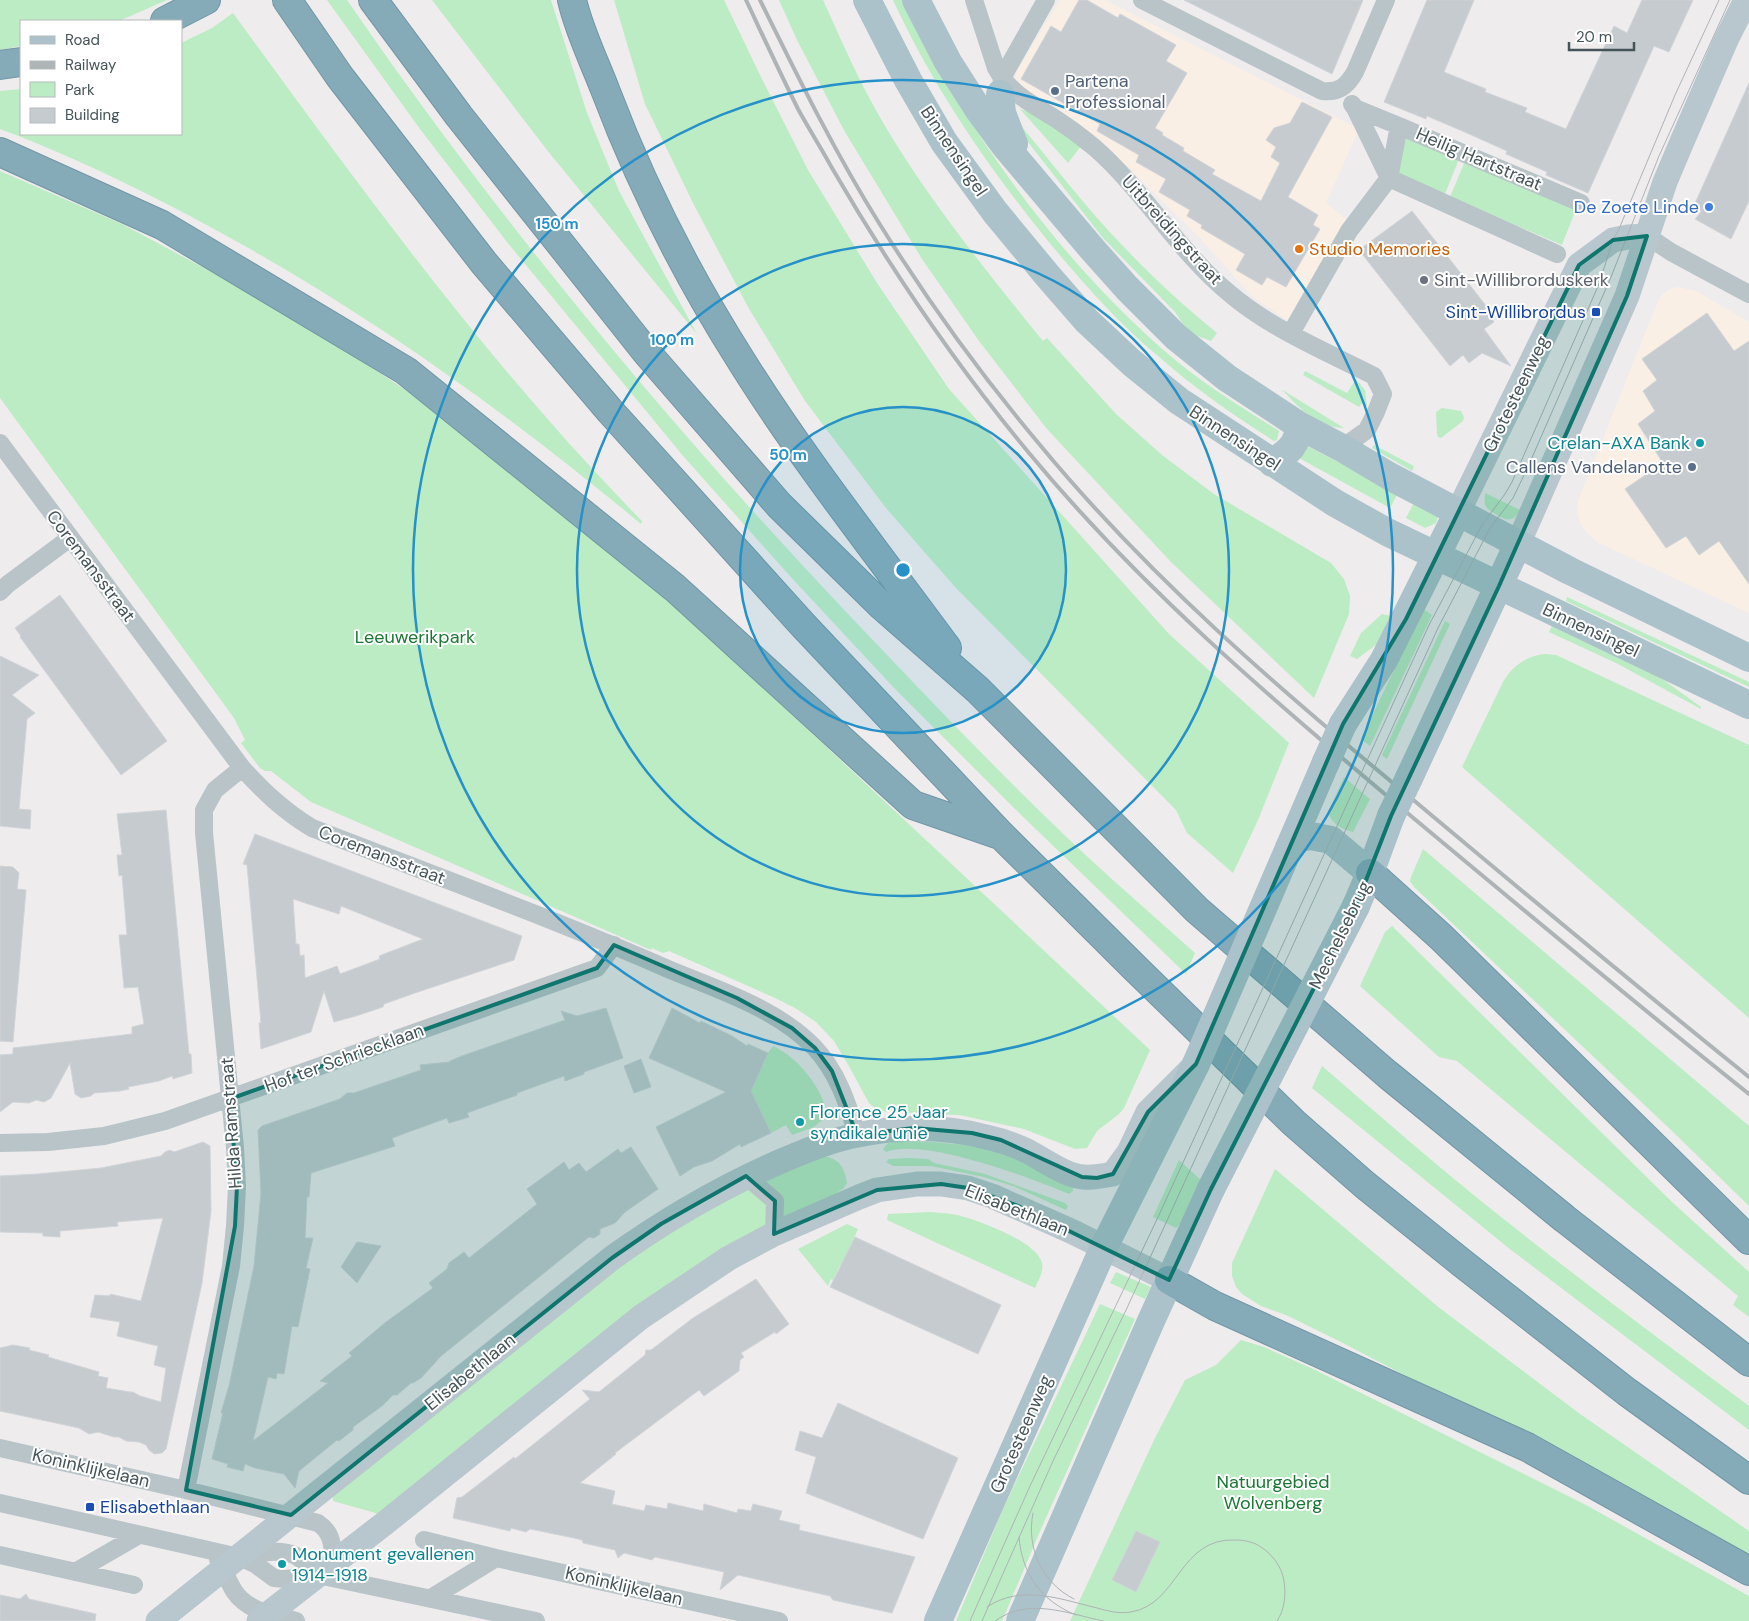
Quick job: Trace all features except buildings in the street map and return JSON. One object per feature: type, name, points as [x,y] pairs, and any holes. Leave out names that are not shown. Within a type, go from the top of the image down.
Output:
[{"type":"highway","points":[[168,20],[206,0]]},
{"type":"highway","points":[[287,0],[340,77],[484,263],[515,300],[610,411],[803,625],[1001,835],[1142,976],[1294,1123],[1365,1185],[1612,1381],[1749,1480]]},
{"type":"highway","points":[[373,0],[459,116],[635,338],[772,498],[882,606],[978,690],[1197,910],[1387,1074],[1565,1219],[1749,1362]]},
{"type":"highway","points":[[572,0],[621,132],[662,222],[692,278],[742,363],[834,495],[978,690]]},
{"type":"highway","points":[[0,65],[20,62]]},
{"type":"highway","points":[[0,152],[162,225],[406,371],[675,588],[913,806],[1001,835]]},
{"type":"highway","points":[[1370,873],[1448,944],[1749,1240]]},
{"type":"highway","points":[[1169,1280],[1215,1306],[1527,1448],[1749,1571]]},
{"type":"main road","name":"Binnensingel","points":[[867,0],[908,80],[944,142],[995,212],[1087,321],[1132,363],[1179,401],[1272,463],[1342,507],[1387,532],[1749,705]]},
{"type":"main road","points":[[916,0],[948,62],[978,109],[1005,146],[1127,288],[1176,337],[1226,378],[1300,426],[1391,477],[1570,571],[1749,658]]},
{"type":"main road","points":[[1518,544],[1627,296],[1665,182],[1726,40],[1746,0]]},
{"type":"main road","points":[[1001,86],[1002,113],[1008,129],[1017,150],[1048,198]]},
{"type":"main road","name":"Grotesteenweg","points":[[1458,512],[1579,265],[1613,240],[1647,236]]},
{"type":"main road","points":[[1272,463],[1287,452],[1297,441],[1300,426]]},
{"type":"main road","points":[[1104,1247],[1150,1132],[1196,1064],[1343,724],[1384,660],[1458,512]]},
{"type":"main road","name":"Mechelsebrug","points":[[1169,1280],[1211,1189],[1356,906],[1391,816],[1518,544]]},
{"type":"main road","points":[[1291,844],[1311,836],[1331,840],[1370,873]]},
{"type":"main road","name":"Elisabethlaan","points":[[158,1621],[225,1559],[291,1515],[612,1258],[661,1224],[746,1176],[821,1145],[857,1135],[914,1128],[972,1133],[1001,1140],[1028,1151],[1062,1170],[1082,1177],[1097,1178],[1113,1174],[1150,1132]]},
{"type":"main road","name":"Elisabethlaan","points":[[264,1617],[641,1317],[728,1258],[817,1214],[877,1190],[917,1184],[941,1184],[968,1188],[992,1196],[1104,1247],[1169,1280]]},
{"type":"main road","name":"Grotesteenweg","points":[[938,1621],[1104,1247]]},
{"type":"main road","points":[[1020,1621],[1169,1280]]},
{"type":"street","name":"Uitbreidingstraat","points":[[974,0],[1001,86],[1070,129],[1106,158],[1128,180],[1199,264],[1229,293],[1264,318],[1374,376],[1383,394],[1376,412],[1367,430],[1342,448]]},
{"type":"street","points":[[1001,86],[1046,0]]},
{"type":"street","points":[[1142,0],[1322,91],[1333,92],[1342,89],[1350,82],[1386,0]]},
{"type":"street","points":[[1342,89],[1355,108],[1389,178],[1557,254]]},
{"type":"street","points":[[1355,108],[1399,126]]},
{"type":"street","name":"Heilig Hartstraat","points":[[1291,333],[1349,231],[1389,178],[1399,126],[1581,203]]},
{"type":"street","points":[[1647,236],[1671,252],[1749,294]]},
{"type":"street","name":"Coremansstraat","points":[[0,444],[242,768],[275,803],[312,828],[614,945],[765,1012],[792,1028],[815,1048],[832,1071],[843,1093],[857,1135]]},
{"type":"street","points":[[0,592],[70,538]]},
{"type":"street","name":"Hilda Ramstraat","points":[[186,1490],[230,1266],[235,1226],[236,1177],[204,833],[204,810],[215,790],[242,768]]},
{"type":"street","name":"Hof ter Schriecklaan","points":[[0,1143],[48,1142],[104,1136],[164,1121],[597,968],[614,945]]},
{"type":"street","points":[[746,1176],[775,1201],[774,1234]]},
{"type":"street","name":"Koninklijkelaan","points":[[0,1448],[186,1490],[318,1523],[328,1532],[333,1546],[327,1568]]},
{"type":"street","points":[[0,1503],[139,1534],[225,1559],[254,1564],[274,1578],[287,1579],[327,1568]]},
{"type":"street","points":[[75,1572],[139,1534]]},
{"type":"street","name":"Koninklijkelaan","points":[[424,1540],[751,1618],[779,1621]]},
{"type":"street","points":[[225,1559],[270,1553],[287,1553],[327,1568],[350,1582],[536,1621]]},
{"type":"street","points":[[0,1555],[134,1585]]},
{"type":"street","points":[[431,1598],[496,1558]]},
{"type":"street","points":[[225,1559],[234,1590],[244,1602],[264,1617],[296,1621]]},
{"type":"highlighted area","points":[[1647,236],[1627,296],[1499,586],[1391,816],[1356,906],[1211,1189],[1169,1280],[1018,1206],[968,1188],[941,1184],[877,1190],[774,1234],[775,1201],[746,1176],[661,1224],[612,1258],[291,1515],[186,1490],[235,1226],[237,1186],[230,1099],[597,968],[614,945],[737,998],[792,1028],[815,1048],[832,1071],[857,1135],[914,1128],[972,1133],[1001,1140],[1082,1177],[1097,1178],[1113,1174],[1148,1112],[1196,1064],[1343,724],[1406,619],[1579,265],[1613,240]]},
{"type":"shaded area","points":[[1060,0],[1105,0],[1359,129],[1326,203],[1355,226],[1300,329],[1253,297],[1198,236],[1098,138],[1020,89],[1014,82],[1017,71]]},
{"type":"shaded area","points":[[1678,287],[1696,291],[1749,322],[1749,613],[1597,542],[1581,524],[1577,512],[1578,501],[1658,301],[1670,289]]},
{"type":"green space","points":[[0,0],[167,0],[121,20],[20,20],[20,46],[0,50]]},
{"type":"green space","points":[[327,0],[347,0],[462,160],[584,315],[713,466],[779,539],[846,612],[1011,783],[1079,849],[1195,953],[1186,974],[1014,808],[897,691],[789,575],[684,457],[507,242],[420,129]]},
{"type":"green space","points":[[432,0],[551,0],[587,113],[619,191],[697,334],[547,150]]},
{"type":"green space","points":[[614,0],[724,0],[808,170],[877,283],[949,389],[1169,634],[1289,743],[1258,820],[1233,873],[1187,833],[1176,810],[956,588],[886,508],[805,401],[748,307],[694,205],[645,104]]},
{"type":"green space","points":[[779,0],[823,0],[868,95],[903,155],[960,236],[1043,341],[1047,338],[1116,414],[1162,455],[1214,494],[1331,563],[1344,579],[1350,596],[1349,614],[1314,698],[1171,562],[1047,429],[979,341],[922,259],[845,132],[797,40]]},
{"type":"green space","points":[[893,0],[902,0],[953,93],[998,163],[1047,228],[1074,260],[1131,320],[1161,348],[1203,381],[1279,431],[1277,440],[1274,441],[1200,390],[1143,343],[1100,301],[1048,241],[983,155],[926,64]]},
{"type":"green space","points":[[233,13],[378,210],[479,338],[586,462],[642,521],[641,524],[534,438],[479,398],[367,320],[309,284],[250,249],[144,192],[73,159],[0,129],[0,91],[20,89],[20,135],[182,135],[182,43],[212,28]]},
{"type":"green space","points":[[1020,109],[1034,114],[1081,146],[1068,163]]},
{"type":"green space","points":[[1012,115],[1109,231],[1157,281],[1217,333],[1211,341],[1189,333],[1175,312],[1103,238],[1024,137]]},
{"type":"green space","points":[[1407,136],[1459,159],[1445,194],[1393,172]]},
{"type":"green space","points":[[1465,161],[1576,209],[1562,245],[1450,197]]},
{"type":"green space","name":"Leeuwerikpark","points":[[0,171],[122,224],[247,291],[321,334],[401,387],[498,456],[660,591],[1150,1050],[1124,1108],[1119,1114],[1097,1131],[1087,1148],[1075,1149],[1024,1129],[959,1115],[887,1112],[876,1109],[869,1103],[834,1041],[816,1022],[795,1008],[669,951],[663,953],[652,948],[651,950],[311,802],[271,771],[265,771],[260,768],[241,743],[245,740],[234,718],[0,398]]},
{"type":"green space","points":[[1305,371],[1347,393],[1356,379],[1365,390],[1367,406],[1362,403],[1359,407],[1303,375]]},
{"type":"green space","points":[[1281,389],[1344,428],[1334,427],[1316,420]]},
{"type":"green space","points":[[1442,408],[1461,411],[1464,417],[1463,421],[1441,438],[1437,434],[1436,412]]},
{"type":"green space","points":[[1374,445],[1414,466],[1412,471],[1372,448]]},
{"type":"green space","points":[[1307,446],[1398,493],[1390,508],[1299,458],[1306,451]]},
{"type":"green space","points":[[1485,493],[1520,510],[1511,519],[1501,517],[1490,511],[1485,505]]},
{"type":"green space","points":[[1416,499],[1438,517],[1436,523],[1425,528],[1406,518]]},
{"type":"green space","points":[[1567,597],[1749,682],[1749,687],[1566,601]]},
{"type":"green space","points":[[1423,609],[1432,615],[1370,746],[1361,739]]},
{"type":"green space","points":[[1382,614],[1391,616],[1377,644],[1357,659],[1350,656],[1361,633]]},
{"type":"green space","points":[[1445,621],[1450,624],[1387,759],[1382,755]]},
{"type":"green space","points":[[1552,626],[1661,678],[1701,707],[1701,709],[1616,663],[1549,632]]},
{"type":"green space","points":[[1545,654],[1556,655],[1749,745],[1749,1018],[1462,767],[1507,676],[1520,663],[1532,657]]},
{"type":"green space","points":[[1344,777],[1370,799],[1353,832],[1337,825],[1328,812]]},
{"type":"green space","points":[[1423,849],[1749,1126],[1749,1206],[1414,887],[1410,881]]},
{"type":"green space","points":[[1392,926],[1672,1202],[1749,1272],[1749,1317],[1733,1305],[1738,1296],[1457,1061],[1439,1057],[1360,986],[1385,932]]},
{"type":"green space","points":[[773,1046],[792,1058],[808,1075],[820,1094],[828,1115],[814,1127],[792,1135],[786,1125],[771,1133],[751,1091]]},
{"type":"green space","points":[[1322,1066],[1496,1213],[1749,1406],[1749,1430],[1511,1250],[1312,1088]]},
{"type":"green space","points":[[898,1141],[949,1143],[979,1147],[1003,1153],[1074,1182],[1073,1191],[1069,1194],[1004,1170],[950,1154],[903,1149],[886,1152],[883,1149],[888,1143]]},
{"type":"green space","points":[[821,1156],[832,1158],[840,1164],[847,1183],[844,1188],[379,1514],[333,1501],[333,1495],[620,1264],[723,1199]]},
{"type":"green space","points":[[889,1159],[928,1159],[934,1163],[985,1174],[1065,1203],[1068,1206],[1066,1210],[1013,1186],[984,1177],[931,1166],[893,1166],[886,1162]]},
{"type":"green space","points":[[1179,1160],[1202,1181],[1180,1224],[1176,1228],[1153,1217]]},
{"type":"green space","points":[[1275,1169],[1437,1306],[1580,1414],[1749,1531],[1749,1563],[1537,1444],[1339,1341],[1286,1315],[1261,1306],[1242,1294],[1236,1287],[1232,1276],[1232,1263]]},
{"type":"green space","points":[[930,1212],[957,1215],[981,1222],[1019,1240],[1038,1255],[1042,1263],[1041,1273],[1035,1288],[887,1220],[888,1214]]},
{"type":"green space","points":[[847,1224],[858,1229],[842,1265],[840,1265],[828,1286],[798,1249]]},
{"type":"green space","points":[[1116,1272],[1151,1287],[1145,1299],[1110,1283]]},
{"type":"green space","points":[[1100,1304],[1135,1319],[1002,1621],[956,1621],[1003,1509]]},
{"type":"green space","name":"Natuurgebied Wolvenberg","points":[[1241,1340],[1264,1347],[1313,1369],[1586,1505],[1749,1596],[1749,1621],[1070,1621],[1155,1438],[1185,1380],[1216,1365]]},
{"type":"tram line","points":[[970,1621],[1030,1486],[1159,1215],[1429,625],[1482,525],[1512,482],[1599,284],[1613,240],[1675,95],[1719,0]]},
{"type":"tram line","points":[[982,1621],[1053,1461],[1127,1308],[1438,628],[1490,528],[1513,498],[1527,469],[1611,277],[1659,156],[1730,0]]},
{"type":"tram line","points":[[1033,1513],[1032,1539],[1039,1563],[1053,1584],[1074,1599]]},
{"type":"tram line","points":[[1019,1537],[1024,1563],[1036,1585],[1053,1602],[1076,1615]]},
{"type":"tram line","points":[[987,1607],[1013,1596],[1027,1595],[1055,1598],[1114,1612],[1131,1612],[1147,1606],[1160,1597],[1190,1559],[1202,1549],[1217,1542],[1239,1540],[1258,1545],[1265,1550],[1273,1557],[1281,1571],[1285,1597],[1282,1612],[1277,1621]]},
{"type":"tram line","points":[[995,1621],[1008,1614],[1034,1608],[1061,1611],[1103,1621]]},
{"type":"railway","points":[[746,0],[798,109],[900,279],[975,385],[1071,502],[1160,594],[1301,723],[1530,915],[1749,1094]]},
{"type":"railway","points":[[760,0],[831,141],[862,196],[935,309],[1018,419],[1125,541],[1170,586],[1264,673],[1621,973],[1749,1077]]},
{"type":"place","name":"Partena Professional","points":[[1055,91]]},
{"type":"place","name":"De Zoete Linde","points":[[1709,207]]},
{"type":"place","name":"Studio Memories","points":[[1299,249]]},
{"type":"place","name":"Sint-Willibrorduskerk","points":[[1424,280]]},
{"type":"place","name":"Sint-Willibrordus","points":[[1596,312]]},
{"type":"place","name":"Crelan-AXA Bank","points":[[1700,443]]},
{"type":"place","name":"Callens Vandelanotte","points":[[1692,467]]},
{"type":"place","name":"Florence 25 Jaar syndikale unie","points":[[800,1122]]},
{"type":"place","name":"Elisabethlaan","points":[[90,1507]]},
{"type":"place","name":"Monument gevallenen 1914-1918","points":[[282,1564]]}]
